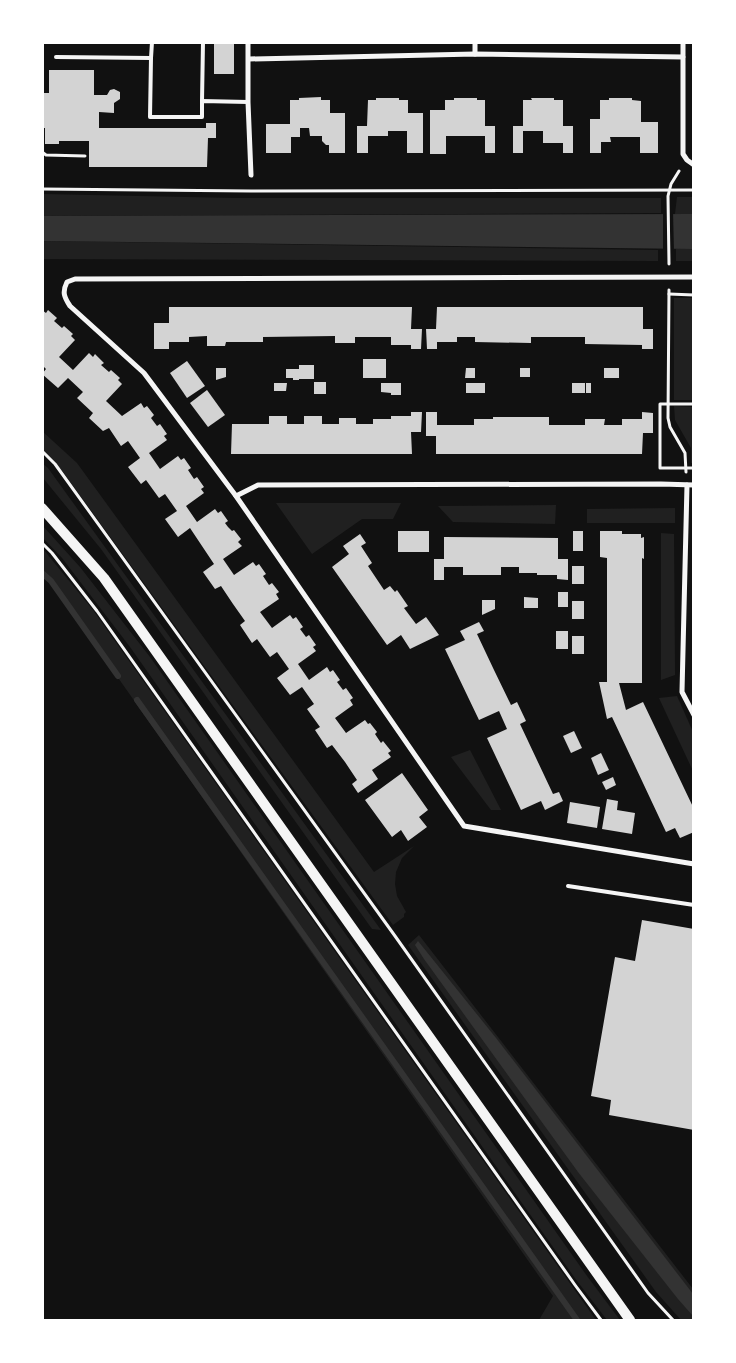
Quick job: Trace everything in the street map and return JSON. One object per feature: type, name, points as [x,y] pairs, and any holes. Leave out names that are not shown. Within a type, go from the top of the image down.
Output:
[{"type":"main road","points":[[42,508],[104,578],[630,1320]]},
{"type":"street","points":[[248,42],[251,175]]},
{"type":"street","points":[[475,42],[475,54]]},
{"type":"street","points":[[683,42],[683,154],[694,165]]},
{"type":"street","points":[[248,59],[475,54],[683,58]]},
{"type":"street","points":[[694,278],[75,279],[67,282],[64,289],[65,298],[70,306],[144,372],[236,496],[464,826],[694,864]]},
{"type":"street","points":[[236,496],[258,485],[694,485]]},
{"type":"street","points":[[686,485],[682,692],[694,715]]},
{"type":"lane","points":[[152,42],[150,117],[202,117],[203,42]]},
{"type":"lane","points":[[56,57],[151,58]]},
{"type":"lane","points":[[202,101],[248,102]]},
{"type":"lane","points":[[568,886],[694,906]]},
{"type":"path","points":[[42,152],[46,155],[85,156]]},
{"type":"path","points":[[686,485],[685,453],[670,427],[668,404],[668,196],[674,178],[687,160]]},
{"type":"path","points":[[42,189],[251,191],[694,190]]},
{"type":"path","points":[[669,294],[694,294]]},
{"type":"path","points":[[694,404],[660,404],[660,468],[694,468]]},
{"type":"path","points":[[42,451],[55,464],[234,712],[648,1293],[673,1320]]},
{"type":"path","points":[[42,544],[52,553],[97,611],[601,1320]]},
{"type":"shaded area","points":[[43,194],[235,198],[661,198],[661,213],[43,216]]},
{"type":"shaded area","points":[[677,197],[693,197],[693,214],[675,214]]},
{"type":"shaded area","points":[[694,214],[693,249],[43,241],[43,216]]},
{"type":"shaded area","points":[[43,241],[658,250],[658,261],[43,259]]},
{"type":"shaded area","points":[[676,249],[693,249],[693,261],[676,261]]},
{"type":"shaded area","points":[[674,298],[693,298],[693,400],[674,400]]},
{"type":"shaded area","points":[[674,406],[693,407],[693,463],[691,463],[691,448],[675,420]]},
{"type":"shaded area","points":[[42,431],[77,463],[374,872],[414,846],[402,858],[396,872],[397,896],[406,912],[404,917],[393,925],[63,472],[43,451]]},
{"type":"shaded area","points":[[42,463],[48,468],[381,930],[372,929],[101,549],[43,478]]},
{"type":"shaded area","points":[[276,503],[401,503],[393,519],[362,519],[312,554]]},
{"type":"shaded area","points":[[556,505],[555,524],[453,522],[438,506]]},
{"type":"shaded area","points":[[675,508],[675,523],[587,523],[587,509]]},
{"type":"shaded area","points":[[42,525],[80,567],[150,657],[620,1320],[607,1320],[577,1281],[130,647],[62,558],[43,538]]},
{"type":"shaded area","points":[[661,533],[674,534],[675,675],[661,680]]},
{"type":"shaded area","points":[[43,549],[93,610],[596,1320],[539,1320],[553,1296],[57,591],[43,575]]},
{"type":"shaded area","points":[[677,696],[693,732],[693,771],[659,698]]},
{"type":"shaded area","points":[[470,750],[501,810],[491,810],[451,757]]},
{"type":"shaded area","points":[[419,935],[693,1289],[693,1320],[681,1320],[656,1292],[408,945]]},
{"type":"shaded area","points":[[418,941],[496,1038],[693,1294],[693,1316],[578,1172],[424,959],[415,945]]},
{"type":"pier","points":[[663,211],[673,211],[674,252],[663,252]]},
{"type":"building","points":[[214,42],[234,42],[234,74],[214,74]]},
{"type":"building","points":[[49,70],[94,70],[94,95],[107,95],[110,90],[114,89],[120,92],[120,99],[114,103],[114,113],[99,112],[99,128],[206,128],[206,123],[216,123],[216,138],[208,138],[207,167],[89,167],[89,141],[59,141],[59,144],[45,144],[45,128],[42,128],[42,93],[49,93]]},
{"type":"building","points":[[321,97],[321,100],[330,100],[330,113],[345,113],[345,153],[329,153],[329,145],[322,141],[322,136],[310,136],[309,128],[300,128],[300,137],[291,137],[291,153],[266,153],[266,124],[290,124],[290,100]]},
{"type":"building","points":[[376,98],[408,100],[408,113],[423,113],[423,153],[407,153],[407,131],[388,131],[388,136],[368,136],[368,153],[357,153],[357,126],[367,126],[368,100],[376,100]]},
{"type":"building","points":[[454,98],[485,100],[485,126],[495,126],[495,153],[485,153],[485,136],[446,136],[446,154],[430,154],[430,110],[445,110],[445,100],[454,100]]},
{"type":"building","points":[[531,98],[563,100],[563,126],[573,126],[573,153],[563,153],[563,143],[543,143],[543,131],[523,131],[523,153],[513,153],[513,126],[523,126],[523,100],[532,100]]},
{"type":"building","points":[[609,98],[632,98],[632,100],[641,101],[641,122],[658,122],[658,153],[640,153],[640,137],[610,137],[611,142],[601,142],[601,153],[590,153],[590,119],[600,119],[600,100],[609,100]]},
{"type":"building","points":[[169,307],[412,307],[411,329],[422,329],[421,349],[411,349],[411,345],[391,345],[391,337],[355,337],[355,343],[335,343],[335,336],[263,337],[263,342],[226,342],[225,346],[207,346],[207,336],[189,337],[189,342],[169,342],[169,349],[154,349],[154,323],[169,323]]},
{"type":"building","points":[[437,307],[643,307],[643,329],[653,329],[653,349],[642,349],[642,345],[585,344],[585,337],[531,337],[531,343],[475,342],[475,337],[457,337],[457,342],[437,342],[437,349],[427,349],[426,329],[436,329]]},
{"type":"building","points":[[42,310],[46,313],[48,310],[57,318],[54,321],[62,328],[64,326],[73,334],[71,336],[75,340],[59,357],[73,370],[89,353],[93,357],[95,354],[104,363],[101,365],[109,372],[111,370],[120,378],[118,380],[122,384],[106,401],[122,416],[141,403],[144,408],[147,406],[154,415],[151,418],[157,426],[160,424],[167,434],[164,436],[167,440],[149,453],[160,469],[178,456],[181,460],[184,458],[191,468],[188,470],[194,479],[197,477],[204,487],[201,489],[204,493],[186,506],[197,522],[215,509],[218,513],[221,511],[228,521],[225,523],[241,539],[238,542],[242,546],[223,559],[234,575],[253,562],[256,566],[259,564],[266,574],[263,576],[269,585],[272,583],[279,592],[276,594],[279,599],[260,612],[272,628],[290,615],[293,619],[296,617],[303,627],[300,629],[306,637],[309,635],[316,645],[313,647],[316,651],[298,664],[309,680],[327,667],[330,672],[333,670],[340,680],[337,682],[343,690],[346,688],[353,698],[350,700],[353,705],[335,718],[346,733],[365,720],[377,732],[375,734],[381,743],[383,741],[391,751],[388,753],[391,757],[372,770],[378,779],[358,793],[352,784],[357,780],[345,762],[332,745],[327,748],[315,730],[320,727],[307,709],[314,704],[302,687],[290,695],[277,678],[289,669],[277,652],[270,657],[257,639],[252,643],[240,625],[245,621],[221,586],[215,589],[203,572],[214,564],[190,528],[178,537],[165,519],[177,511],[165,494],[159,498],[146,480],[141,484],[128,467],[140,458],[128,441],[121,446],[109,428],[103,431],[89,418],[93,413],[77,398],[83,392],[68,378],[58,388],[42,374],[46,369],[42,365]]},
{"type":"building","points":[[363,359],[386,359],[386,378],[363,378]]},
{"type":"building","points":[[187,361],[205,386],[187,398],[170,373]]},
{"type":"building","points":[[299,365],[314,365],[314,379],[293,380],[293,378],[286,378],[286,369],[299,369]]},
{"type":"building","points":[[216,368],[226,368],[226,377],[216,380]]},
{"type":"building","points":[[466,368],[475,368],[475,378],[465,378]]},
{"type":"building","points":[[520,368],[530,368],[530,377],[520,377]]},
{"type":"building","points":[[604,368],[619,368],[619,378],[604,378]]},
{"type":"building","points":[[314,382],[326,382],[326,394],[314,394]]},
{"type":"building","points":[[274,383],[287,383],[286,391],[274,391]]},
{"type":"building","points":[[381,383],[401,383],[401,395],[381,392]]},
{"type":"building","points":[[466,383],[485,383],[485,393],[466,393]]},
{"type":"building","points":[[572,383],[585,383],[585,393],[572,393]]},
{"type":"building","points":[[586,383],[591,383],[591,393],[586,393]]},
{"type":"building","points":[[207,390],[225,415],[208,427],[190,403]]},
{"type":"building","points":[[411,412],[422,412],[421,432],[411,432],[412,454],[231,454],[232,424],[269,424],[269,416],[287,416],[287,424],[304,424],[304,416],[322,416],[322,424],[339,424],[339,418],[356,418],[356,424],[373,424],[373,419],[391,419],[391,416],[411,416]]},
{"type":"building","points":[[426,412],[437,412],[437,425],[474,425],[474,419],[493,419],[493,417],[549,417],[549,425],[585,425],[585,419],[605,419],[604,425],[622,425],[622,419],[642,419],[642,412],[653,413],[653,433],[643,433],[642,454],[436,454],[436,436],[426,436]]},
{"type":"building","points":[[398,531],[429,531],[429,552],[398,552]]},
{"type":"building","points":[[573,531],[583,531],[583,551],[573,551]]},
{"type":"building","points":[[600,531],[622,531],[622,534],[641,534],[641,538],[644,537],[644,559],[642,558],[642,683],[619,683],[626,710],[643,702],[694,809],[694,832],[680,838],[675,828],[666,832],[612,717],[607,719],[599,682],[607,682],[607,558],[600,557]]},
{"type":"building","points":[[360,534],[366,543],[361,546],[372,563],[368,566],[384,590],[390,586],[395,592],[397,590],[408,606],[404,608],[416,624],[426,617],[439,635],[410,649],[401,635],[387,645],[332,567],[349,554],[343,546]]},
{"type":"building","points":[[444,537],[558,538],[558,559],[568,559],[568,580],[557,579],[557,575],[519,573],[519,567],[501,567],[501,575],[463,575],[463,567],[444,567],[444,580],[434,580],[434,559],[444,559]]},
{"type":"building","points":[[572,566],[584,566],[584,584],[572,584]]},
{"type":"building","points":[[558,592],[568,592],[568,607],[558,607]]},
{"type":"building","points":[[524,597],[538,598],[538,608],[524,608]]},
{"type":"building","points":[[482,600],[495,600],[495,609],[482,615]]},
{"type":"building","points":[[572,601],[584,601],[584,619],[572,619]]},
{"type":"building","points":[[479,622],[484,631],[477,634],[511,705],[517,702],[526,721],[520,724],[553,794],[559,792],[563,801],[545,810],[541,801],[521,810],[487,738],[507,729],[499,711],[479,720],[445,649],[465,640],[460,631]]},
{"type":"building","points":[[556,631],[568,631],[568,649],[556,649]]},
{"type":"building","points":[[572,636],[584,636],[584,654],[572,654]]},
{"type":"building","points":[[574,731],[582,748],[571,753],[563,736]]},
{"type":"building","points":[[601,753],[609,770],[598,775],[591,758]]},
{"type":"building","points":[[402,773],[428,810],[419,817],[427,827],[408,841],[401,830],[392,837],[365,800]]},
{"type":"building","points":[[613,777],[616,785],[606,790],[602,782]]},
{"type":"building","points":[[607,799],[618,801],[617,810],[635,813],[632,834],[602,829]]},
{"type":"building","points":[[570,802],[600,807],[597,828],[567,823]]},
{"type":"building","points":[[642,920],[694,929],[694,1130],[609,1115],[611,1100],[591,1096],[615,957],[635,961]]},
{"type":"waterway","points":[[42,573],[51,581],[118,676]]},
{"type":"waterway","points":[[137,700],[577,1320]]}]
